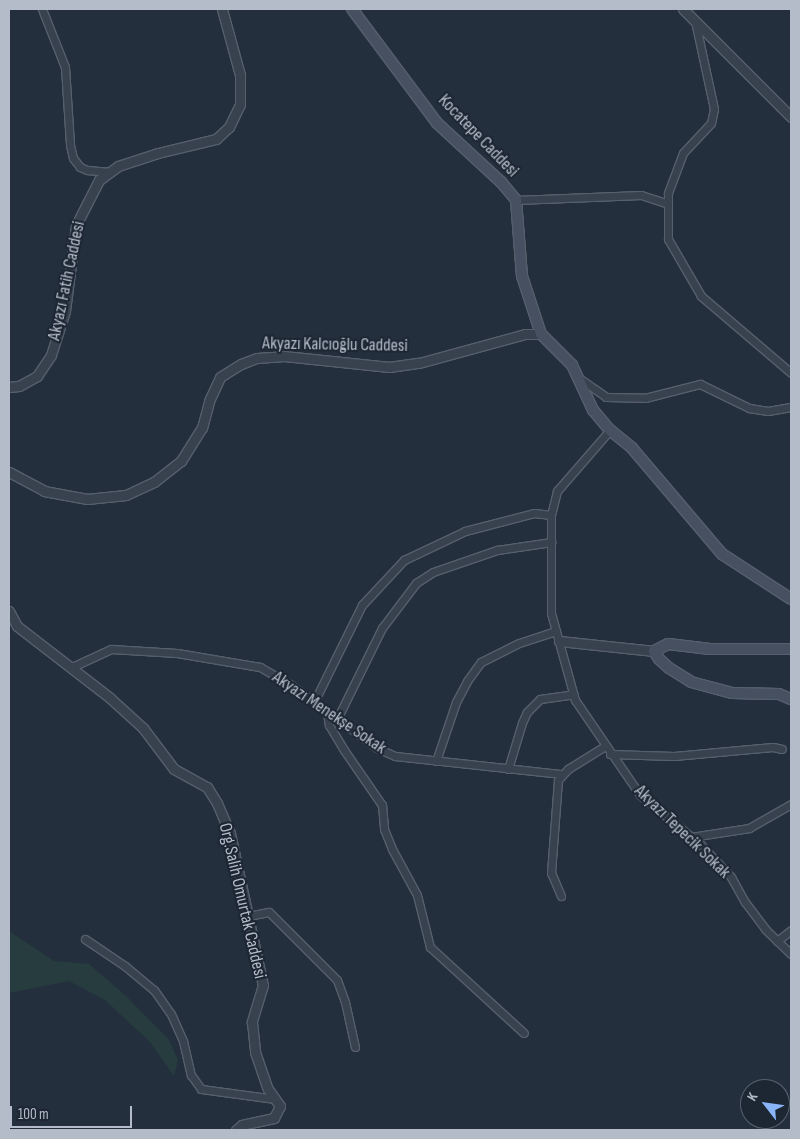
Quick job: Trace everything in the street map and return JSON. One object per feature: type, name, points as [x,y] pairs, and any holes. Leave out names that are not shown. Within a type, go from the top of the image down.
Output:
[{"type":"main road","name":"Kocatepe Caddesi","points":[[352,9],[438,123],[501,182],[516,200],[522,276],[541,334]]},
{"type":"main road","points":[[541,334],[572,364],[593,410],[610,430],[632,448],[722,554],[791,599]]},
{"type":"main road","points":[[791,649],[710,649],[668,644],[654,651],[659,659],[669,668],[691,682],[732,693],[779,694],[791,699]]},
{"type":"street","points":[[42,9],[65,67],[70,145],[73,158],[80,167],[87,170],[111,172]]},
{"type":"street","name":"Akyazı Fatih Caddesi","points":[[9,387],[19,386],[37,376],[51,354],[65,311],[76,225],[99,180],[118,166],[158,153],[216,139],[229,127],[240,104],[240,75],[222,9]]},
{"type":"street","points":[[683,9],[791,117]]},
{"type":"street","points":[[694,21],[714,109],[711,123],[683,153],[668,194],[668,239],[701,296],[791,373]]},
{"type":"street","points":[[516,200],[641,194],[668,204]]},
{"type":"street","name":"Akyazı Kalcıoğlu Caddesi","points":[[9,472],[44,491],[87,499],[126,495],[154,482],[180,461],[202,428],[209,401],[220,377],[241,364],[257,358],[284,356],[389,367],[420,363],[525,334],[541,334]]},
{"type":"street","points":[[578,377],[606,397],[645,398],[700,384],[749,408],[768,411],[791,407]]},
{"type":"street","name":"Akyazı Tepecik Sokak","points":[[610,430],[557,491],[552,515],[551,613],[575,700],[610,754],[640,795],[691,837],[731,877],[745,902],[777,942],[791,954]]},
{"type":"street","points":[[314,702],[362,605],[404,560],[465,531],[534,513],[552,515]]},
{"type":"street","points":[[337,719],[382,628],[416,583],[433,572],[497,550],[552,542]]},
{"type":"street","name":"Org.Salih Omurtak Caddesi","points":[[9,611],[17,626],[72,667],[143,728],[174,769],[207,787],[217,803],[230,834],[263,984],[252,1022],[256,1052],[268,1089],[275,1099]]},
{"type":"street","points":[[436,761],[456,702],[467,681],[482,662],[519,643],[556,631]]},
{"type":"street","points":[[559,641],[654,651]]},
{"type":"street","name":"Akyazı Menekşe Sokak","points":[[72,667],[111,649],[177,653],[260,667],[314,702],[377,748],[395,756],[562,774]]},
{"type":"street","points":[[508,769],[522,723],[528,712],[540,699],[574,694]]},
{"type":"street","points":[[327,713],[329,725],[339,742],[382,805],[384,829],[392,849],[417,895],[430,947],[524,1033]]},
{"type":"street","points":[[561,896],[551,873],[558,780],[562,774],[605,746]]},
{"type":"street","points":[[610,754],[674,756],[772,747],[782,749]]},
{"type":"street","points":[[691,837],[749,828],[791,804]]},
{"type":"street","points":[[248,916],[270,912],[337,980],[345,1002],[355,1047]]},
{"type":"street","points":[[777,942],[791,930]]},
{"type":"street","points":[[85,939],[125,966],[154,990],[172,1014],[183,1041],[190,1075],[202,1089],[275,1099],[280,1106],[274,1118],[242,1125],[236,1130]]},
{"type":"green space","points":[[9,931],[54,961],[89,964],[125,995],[169,1040],[178,1060],[174,1076],[150,1042],[105,1000],[69,981],[9,993]]}]
